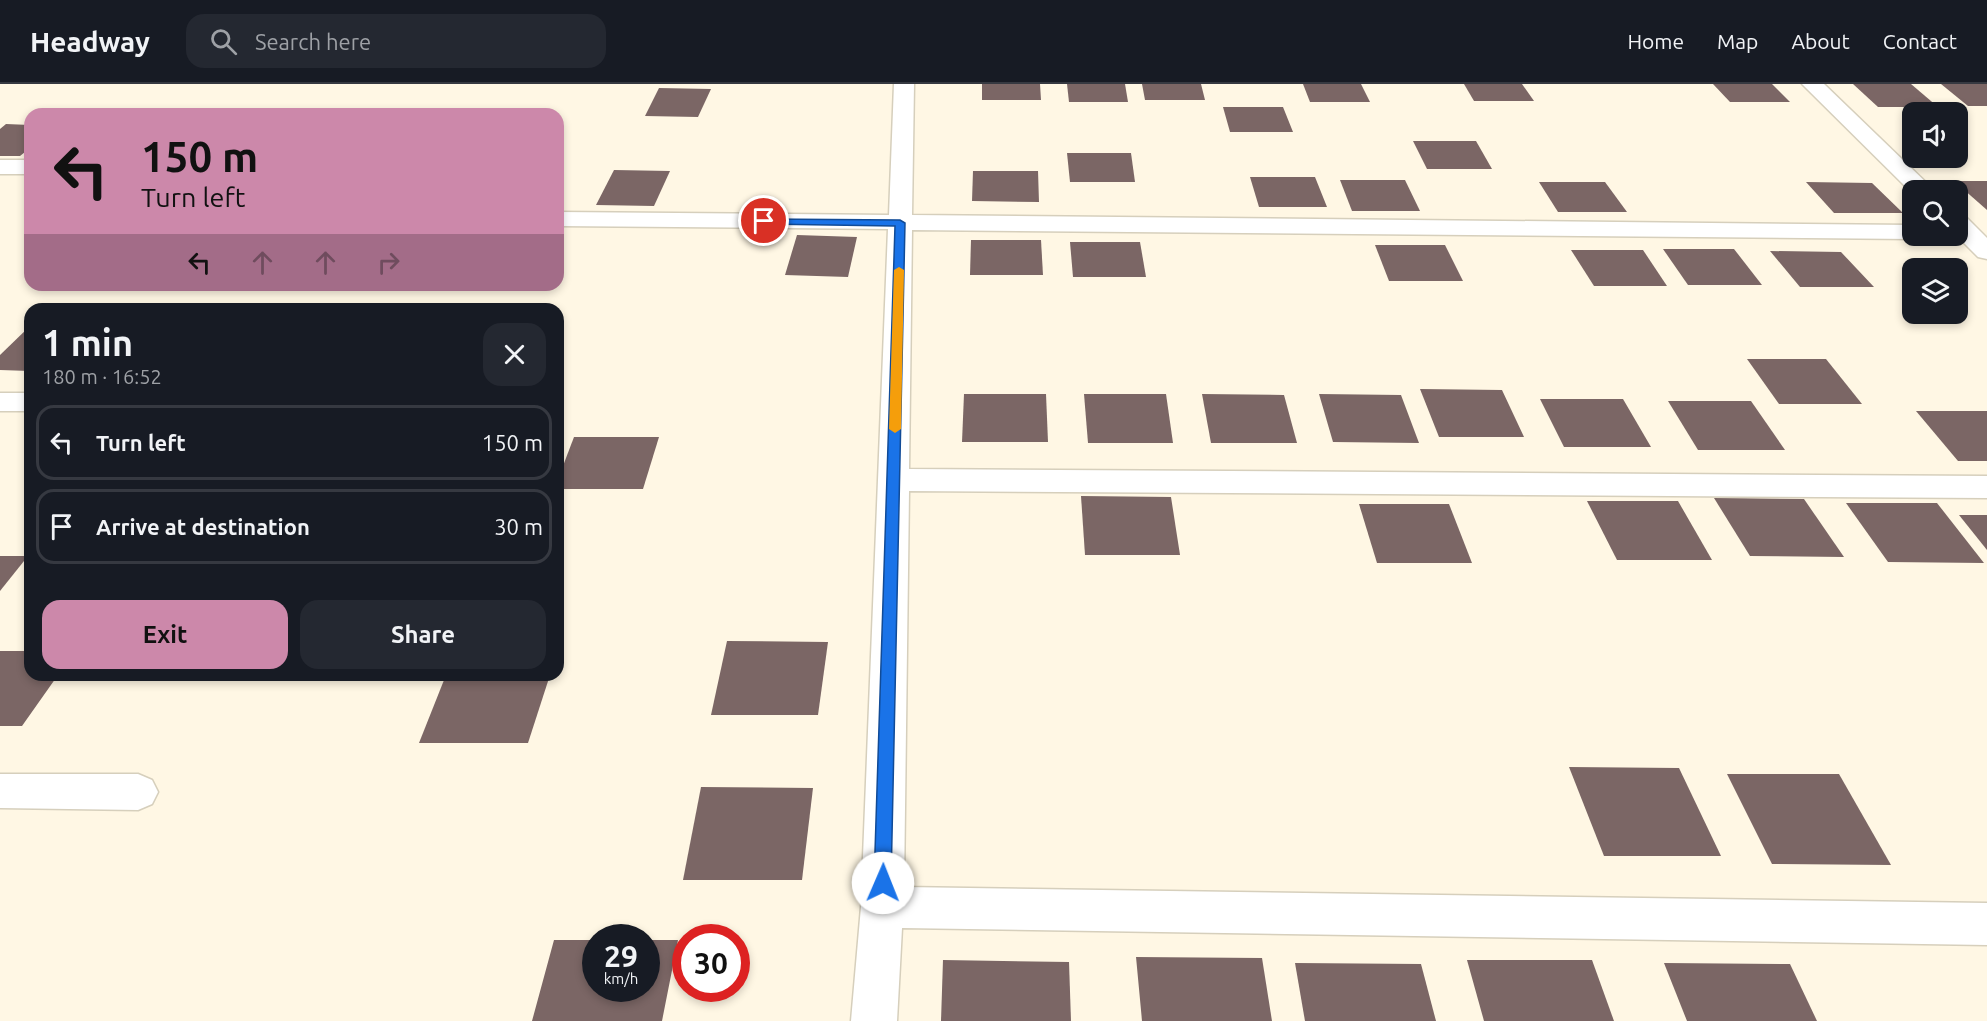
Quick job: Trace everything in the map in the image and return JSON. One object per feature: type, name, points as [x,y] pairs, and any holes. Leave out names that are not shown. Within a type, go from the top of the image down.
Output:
[{"type":"street","points":[[874,1021],[882,906],[904,84]]},
{"type":"street","points":[[1812,84],[1913,180]]},
{"type":"street","points":[[0,167],[24,167]]},
{"type":"street","points":[[564,219],[1902,232]]},
{"type":"street","points":[[1968,231],[1987,252]]},
{"type":"street","points":[[0,402],[24,402]]},
{"type":"street","points":[[894,480],[1987,487]]},
{"type":"street","points":[[0,790],[138,792]]},
{"type":"street","points":[[882,906],[1987,924]]},
{"type":"building","points":[[982,84],[1040,84],[1041,100],[982,100]]},
{"type":"building","points":[[1067,84],[1125,84],[1128,102],[1069,102]]},
{"type":"building","points":[[1142,84],[1201,84],[1205,100],[1145,100]]},
{"type":"building","points":[[1303,84],[1361,84],[1370,102],[1310,102]]},
{"type":"building","points":[[1464,84],[1522,84],[1534,101],[1474,101]]},
{"type":"building","points":[[1713,84],[1772,84],[1790,102],[1730,102]]},
{"type":"building","points":[[1853,84],[1911,84],[1932,102],[1902,102],[1902,107],[1878,107]]},
{"type":"building","points":[[1941,84],[1987,84],[1987,106],[1968,106],[1968,102],[1963,102]]},
{"type":"building","points":[[659,88],[711,89],[698,117],[645,116]]},
{"type":"building","points":[[1223,107],[1283,107],[1293,132],[1230,132]]},
{"type":"building","points":[[6,124],[24,125],[24,153],[20,156],[0,156],[0,129]]},
{"type":"building","points":[[1413,141],[1476,141],[1492,169],[1427,169]]},
{"type":"building","points":[[1067,153],[1131,153],[1135,182],[1070,182]]},
{"type":"building","points":[[614,170],[670,171],[654,206],[596,205]]},
{"type":"building","points":[[973,171],[1038,171],[1039,202],[972,201]]},
{"type":"building","points":[[1250,177],[1315,177],[1327,207],[1259,207]]},
{"type":"building","points":[[1340,180],[1405,180],[1420,211],[1352,211]]},
{"type":"building","points":[[1968,181],[1987,181],[1987,210],[1968,193]]},
{"type":"building","points":[[1539,182],[1605,182],[1627,212],[1558,212]]},
{"type":"building","points":[[1806,182],[1872,183],[1902,212],[1902,213],[1834,213]]},
{"type":"building","points":[[797,235],[857,237],[848,277],[785,275]]},
{"type":"building","points":[[971,240],[1041,240],[1043,275],[970,275]]},
{"type":"building","points":[[1070,242],[1140,242],[1146,277],[1073,277]]},
{"type":"building","points":[[1375,245],[1445,245],[1463,281],[1389,281]]},
{"type":"building","points":[[1663,249],[1734,249],[1762,285],[1688,285]]},
{"type":"building","points":[[1571,250],[1643,250],[1667,286],[1594,286]]},
{"type":"building","points":[[1770,251],[1841,252],[1874,287],[1800,287]]},
{"type":"building","points":[[24,332],[24,371],[0,370],[0,355]]},
{"type":"building","points":[[1747,359],[1826,359],[1862,404],[1779,404]]},
{"type":"building","points":[[1420,389],[1502,390],[1524,437],[1439,437]]},
{"type":"building","points":[[964,394],[1046,394],[1048,442],[962,442]]},
{"type":"building","points":[[1084,394],[1166,394],[1173,443],[1088,443]]},
{"type":"building","points":[[1202,394],[1284,395],[1297,443],[1211,443]]},
{"type":"building","points":[[1319,394],[1401,395],[1419,443],[1333,442]]},
{"type":"building","points":[[1540,399],[1623,399],[1651,447],[1564,447]]},
{"type":"building","points":[[1668,401],[1751,401],[1785,450],[1698,450]]},
{"type":"building","points":[[1916,411],[1987,411],[1987,461],[1958,461]]},
{"type":"building","points":[[574,437],[659,437],[643,489],[564,489],[564,463]]},
{"type":"building","points":[[1081,496],[1171,497],[1180,555],[1085,555]]},
{"type":"building","points":[[1714,498],[1804,499],[1844,557],[1750,556]]},
{"type":"building","points":[[1587,501],[1678,501],[1712,560],[1617,560]]},
{"type":"building","points":[[1846,503],[1937,503],[1984,563],[1888,562]]},
{"type":"building","points":[[1359,504],[1449,504],[1472,563],[1377,563]]},
{"type":"building","points":[[1959,515],[1987,515],[1987,550]]},
{"type":"building","points":[[0,556],[24,556],[24,561],[0,591]]},
{"type":"building","points":[[727,641],[828,642],[818,715],[711,715]]},
{"type":"building","points":[[0,651],[24,651],[24,681],[54,681],[22,726],[0,726]]},
{"type":"building","points":[[444,681],[548,681],[528,743],[419,743]]},
{"type":"building","points":[[1569,767],[1679,768],[1721,856],[1604,856]]},
{"type":"building","points":[[1727,774],[1839,774],[1891,865],[1772,864]]},
{"type":"building","points":[[701,787],[813,788],[802,880],[683,880]]},
{"type":"building","points":[[554,940],[582,940],[582,1002],[660,1002],[660,940],[672,940],[672,970],[662,1021],[532,1021]]},
{"type":"building","points":[[1136,957],[1262,958],[1272,1021],[1142,1021]]},
{"type":"building","points":[[943,960],[1069,962],[1071,1021],[941,1021]]},
{"type":"building","points":[[1467,960],[1592,960],[1614,1021],[1484,1021]]},
{"type":"building","points":[[1295,963],[1421,964],[1436,1021],[1305,1021]]},
{"type":"building","points":[[1664,963],[1790,964],[1817,1021],[1687,1021]]},
{"type":"slow traffic","points":[[895,429],[899,270]]},
{"type":"route","points":[[764,221],[900,223],[883,883]]}]
